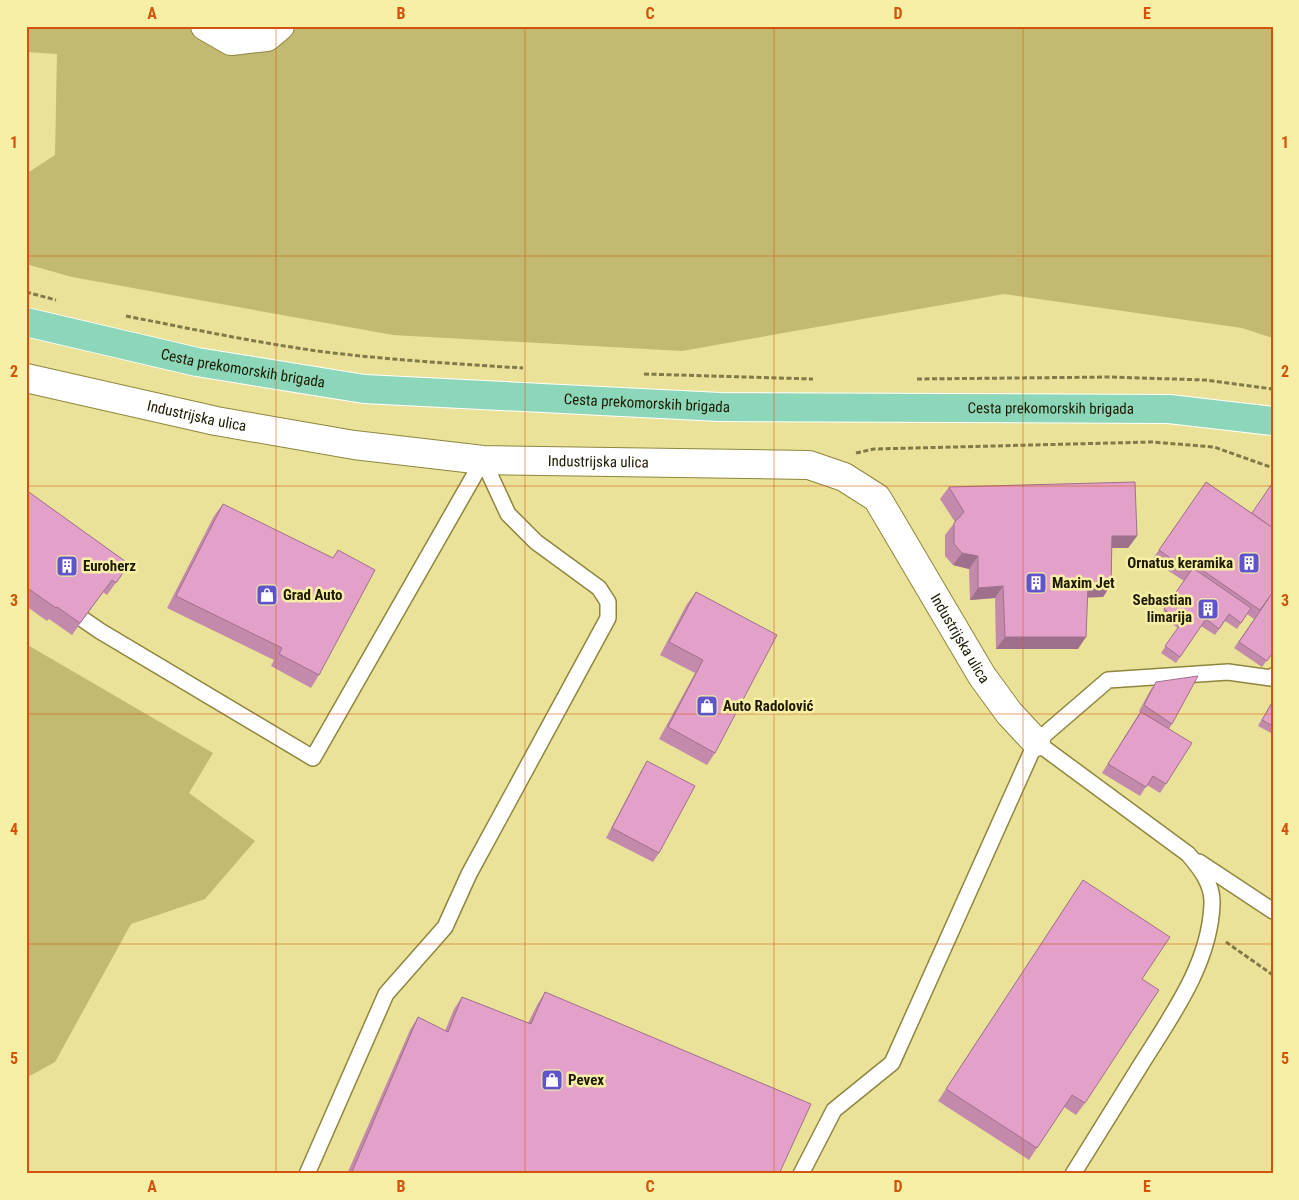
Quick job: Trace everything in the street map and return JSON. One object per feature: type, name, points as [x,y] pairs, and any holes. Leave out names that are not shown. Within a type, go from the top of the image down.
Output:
[{"type":"main road","name":"Cesta prekomorskih brigada","points":[[26,322],[197,362],[364,389],[720,407],[1169,409],[1273,421]]},
{"type":"street","points":[[205,26],[231,41],[266,37],[280,26]]},
{"type":"street","name":"Industrijska ulica","points":[[26,378],[216,421],[354,445],[483,460],[809,466],[844,477],[878,498],[982,676],[1009,712],[1036,742]]},
{"type":"lane","points":[[59,603],[100,631],[313,758],[483,460]]},
{"type":"lane","points":[[307,1174],[386,994],[445,927],[469,874],[608,618],[608,602],[599,588],[536,542],[508,514],[483,460]]},
{"type":"lane","points":[[801,1174],[834,1110],[892,1063],[1036,742],[1108,680],[1228,672],[1271,678],[1273,676]]},
{"type":"lane","points":[[1036,742],[1188,854],[1273,911]]},
{"type":"lane","points":[[1073,1174],[1181,1000],[1198,965],[1209,930],[1213,902],[1205,875],[1188,854]]},
{"type":"path","points":[[26,292],[62,301]]},
{"type":"path","points":[[125,316],[234,338],[325,352],[408,361],[532,369]]},
{"type":"path","points":[[636,374],[816,379]]},
{"type":"path","points":[[913,379],[1112,377],[1205,380],[1273,388]]},
{"type":"path","points":[[855,454],[874,449],[1152,442],[1214,446],[1273,468]]},
{"type":"path","points":[[1209,930],[1273,975]]},
{"type":"shaded area","points":[[26,26],[1273,26],[1273,338],[1242,328],[1004,294],[682,351],[393,335],[72,277],[26,264],[26,174],[55,155],[57,54],[26,52]]},
{"type":"shaded area","points":[[26,644],[213,753],[189,793],[255,841],[205,899],[131,924],[55,1062],[26,1078]]},
{"type":"building","name":"Maxim Jet","points":[[1135,482],[1137,536],[1112,536],[1111,585],[1088,586],[1086,637],[1005,637],[1003,586],[978,588],[978,556],[962,553],[954,544],[954,523],[964,512],[949,487]]},
{"type":"building","points":[[1206,482],[1273,528],[1273,592],[1260,610],[1195,565],[1190,572],[1159,550]]},
{"type":"building","points":[[1273,482],[1273,528],[1252,513]]},
{"type":"building","name":"Euroherz","points":[[26,490],[129,564],[116,583],[112,580],[80,623],[26,587]]},
{"type":"building","name":"Grad Auto","points":[[223,504],[333,558],[338,550],[375,570],[319,675],[279,654],[282,648],[176,596]]},
{"type":"building","points":[[1193,568],[1251,608],[1241,623],[1229,614],[1219,629],[1206,619],[1180,657],[1165,646],[1182,622],[1164,609]]},
{"type":"building","name":"Auto Radolović","points":[[696,592],[777,635],[715,753],[668,727],[703,660],[669,642]]},
{"type":"building","points":[[1273,592],[1273,652],[1267,661],[1239,642]]},
{"type":"building","points":[[1198,676],[1172,724],[1144,705],[1156,682]]},
{"type":"building","points":[[1273,701],[1273,726],[1262,720]]},
{"type":"building","points":[[1141,712],[1192,743],[1166,784],[1153,776],[1146,787],[1108,764]]},
{"type":"building","points":[[647,761],[695,786],[659,853],[612,828]]},
{"type":"building","points":[[1083,880],[1170,937],[1142,979],[1159,990],[1085,1103],[1072,1095],[1037,1148],[946,1089]]},
{"type":"building","name":"Pevex","points":[[545,992],[811,1104],[779,1174],[351,1174],[418,1017],[448,1032],[462,997],[531,1024]]},
{"type":"place","name":"Ornatus keramika","points":[[1249,563]]},
{"type":"place","name":"Euroherz","points":[[67,566]]},
{"type":"place","name":"Maxim Jet","points":[[1036,583]]},
{"type":"place","name":"Grad Auto","points":[[267,595]]},
{"type":"place","name":"Sebastian limarija","points":[[1208,609]]},
{"type":"place","name":"Auto Radolović","points":[[707,706]]},
{"type":"place","name":"Pevex","points":[[552,1080]]}]
